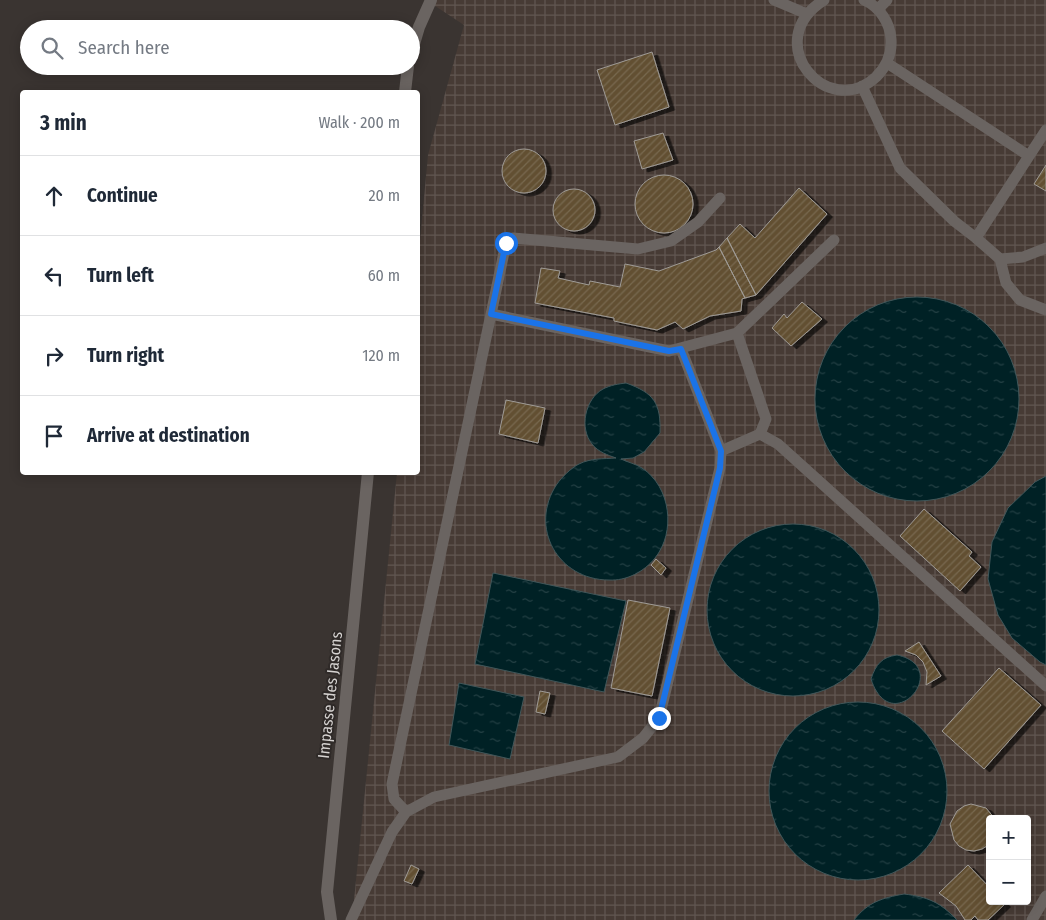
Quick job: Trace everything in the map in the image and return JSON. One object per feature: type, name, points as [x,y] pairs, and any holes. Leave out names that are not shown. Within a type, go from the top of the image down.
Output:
[{"type":"street","points":[[420,25],[431,0]]},
{"type":"street","points":[[405,90],[407,75]]},
{"type":"street","name":"Impasse des Jasons","points":[[331,920],[327,892],[368,475]]},
{"type":"lane","points":[[774,0],[806,14]]},
{"type":"lane","points":[[824,0],[806,14],[798,34],[799,57],[810,76],[819,83],[840,90],[862,86],[872,80],[881,72],[891,52],[892,40],[890,29],[878,9],[864,0]]},
{"type":"lane","points":[[878,9],[887,0]]},
{"type":"lane","points":[[887,63],[1029,156]]},
{"type":"lane","points":[[862,86],[900,168],[954,221],[1000,259],[1006,283],[1020,300],[1046,310]]},
{"type":"lane","points":[[976,238],[1046,130]]},
{"type":"lane","points":[[406,812],[394,799],[392,784],[506,243],[513,238],[638,249],[672,241],[698,222],[720,198]]},
{"type":"lane","points":[[491,314],[669,351],[681,349],[737,333],[834,240]]},
{"type":"lane","points":[[1000,259],[1023,257],[1046,248]]},
{"type":"lane","points":[[721,451],[760,434],[766,419],[737,333]]},
{"type":"lane","points":[[351,920],[392,832],[406,812],[434,797],[618,757],[643,738],[659,718],[720,468],[721,451],[681,349]]},
{"type":"lane","points":[[760,434],[778,444],[1046,686]]},
{"type":"lane","points":[[1032,920],[1046,896]]},
{"type":"shaded area","points":[[426,0],[1046,0],[1046,920],[352,920],[397,475],[420,475],[420,241],[428,155],[464,25]]},
{"type":"water","points":[[917,297],[937,299],[956,305],[973,314],[989,327],[1002,343],[1011,360],[1017,379],[1019,399],[1017,419],[1011,438],[1002,455],[989,471],[973,484],[956,493],[937,499],[917,501],[897,499],[878,493],[861,484],[845,471],[832,455],[823,438],[817,419],[815,399],[817,379],[823,360],[832,343],[845,327],[861,314],[878,305],[897,299]]},
{"type":"water","points":[[626,383],[649,395],[654,400],[659,414],[660,433],[644,452],[633,458],[621,459],[642,468],[652,476],[659,486],[667,510],[666,536],[662,547],[651,563],[634,575],[615,580],[591,578],[575,571],[562,561],[553,548],[547,533],[546,517],[549,500],[557,484],[570,470],[579,464],[597,459],[616,458],[594,447],[586,430],[586,414],[592,400],[603,389]]},
{"type":"water","points":[[1046,476],[1046,665],[1012,638],[998,615],[988,579],[992,542],[1008,508],[1035,482]]},
{"type":"water","points":[[793,524],[810,526],[826,531],[854,549],[872,577],[877,593],[879,610],[877,627],[872,643],[854,671],[826,689],[810,694],[793,696],[776,694],[760,689],[732,671],[714,643],[709,627],[707,610],[709,593],[714,577],[732,549],[760,531],[776,526]]},
{"type":"water","points":[[493,573],[626,601],[604,692],[475,664]]},
{"type":"water","points":[[897,655],[913,662],[920,673],[919,684],[913,695],[903,702],[892,703],[880,696],[871,679],[880,662],[887,657]]},
{"type":"water","points":[[459,683],[524,697],[510,759],[449,745]]},
{"type":"water","points":[[858,702],[892,709],[907,717],[921,728],[932,742],[940,757],[947,791],[940,825],[932,840],[921,854],[907,865],[892,873],[858,880],[824,873],[809,865],[795,854],[784,840],[776,825],[769,791],[776,757],[784,742],[795,728],[809,717],[824,709]]},
{"type":"water","points":[[904,894],[933,901],[957,920],[854,920],[870,905],[889,897]]},
{"type":"building","points":[[652,52],[669,107],[615,125],[597,70]]},
{"type":"building","points":[[663,133],[673,160],[642,169],[634,141]]},
{"type":"building","points":[[520,149],[528,149],[540,155],[546,171],[540,187],[528,193],[520,193],[508,187],[502,175],[502,167],[508,155]]},
{"type":"building","points":[[1046,165],[1046,191],[1034,184]]},
{"type":"building","points":[[664,175],[675,177],[688,188],[693,204],[691,215],[680,228],[664,233],[653,231],[640,220],[635,204],[637,193],[648,180]]},
{"type":"building","points":[[799,188],[827,214],[756,295],[727,238],[740,224],[755,238]]},
{"type":"building","points":[[574,189],[589,195],[595,210],[589,225],[574,231],[559,225],[553,210],[559,195]]},
{"type":"building","points":[[727,238],[756,295],[745,298],[719,247]]},
{"type":"building","points":[[719,247],[745,298],[742,299],[741,311],[710,316],[683,329],[675,322],[657,330],[614,321],[614,318],[535,303],[541,268],[560,271],[558,278],[589,285],[590,281],[620,287],[625,264],[659,271],[716,250]]},
{"type":"building","points":[[802,302],[822,319],[791,346],[772,328],[784,314],[787,318]]},
{"type":"building","points":[[506,400],[545,408],[538,443],[499,434]]},
{"type":"building","points":[[924,509],[972,552],[969,556],[981,567],[960,591],[900,536]]},
{"type":"building","points":[[656,559],[666,568],[661,575],[651,565]]},
{"type":"building","points":[[628,600],[670,608],[652,696],[611,688]]},
{"type":"building","points":[[919,642],[941,676],[926,685],[927,672],[923,662],[916,655],[905,651]]},
{"type":"building","points":[[999,668],[1041,705],[984,769],[942,731]]},
{"type":"building","points":[[540,691],[550,693],[545,714],[536,712]]},
{"type":"building","points":[[971,804],[986,808],[992,815],[986,815],[986,846],[982,849],[966,850],[954,840],[950,824],[957,811]]},
{"type":"building","points":[[411,865],[419,869],[412,884],[404,881]]},
{"type":"building","points":[[968,865],[986,884],[986,905],[1004,905],[988,920],[978,920],[975,916],[971,920],[965,920],[956,906],[939,893]]},
{"type":"route","points":[[506,243],[491,314],[669,351],[681,349],[721,451],[720,468],[659,718]]}]
